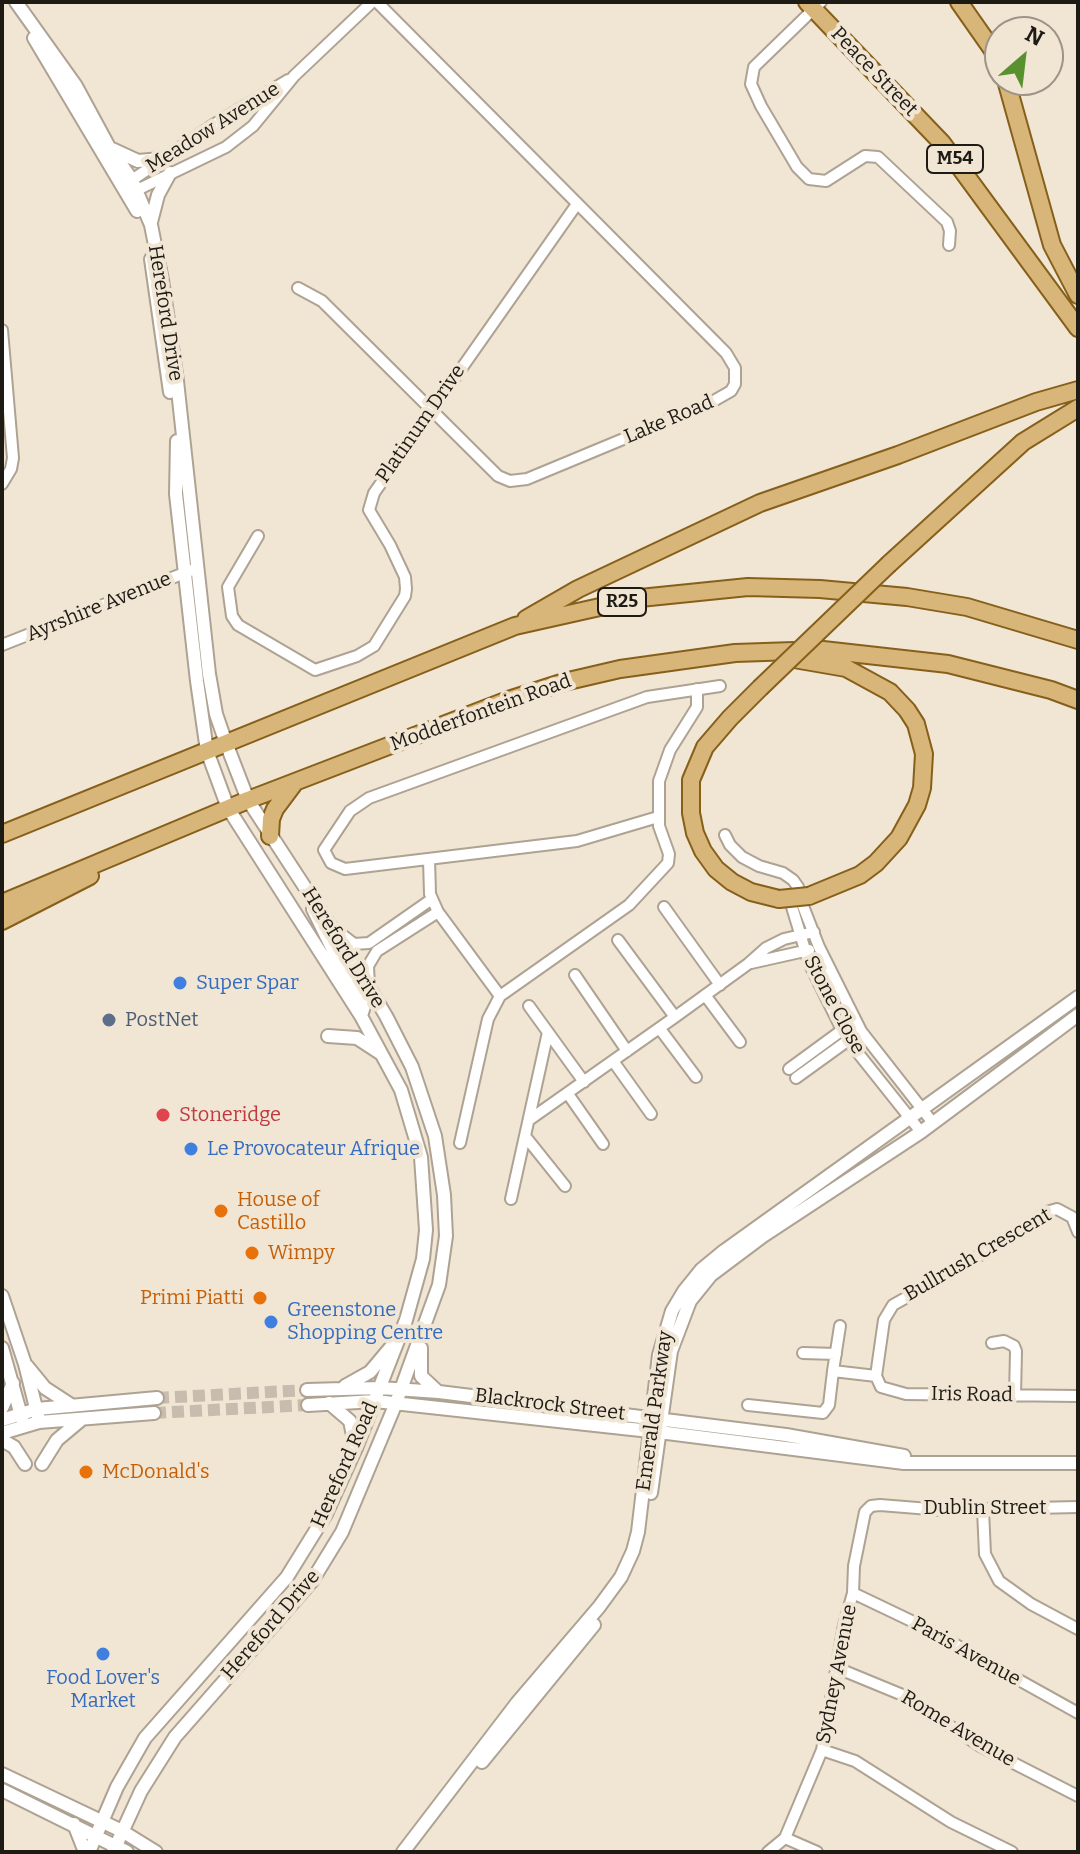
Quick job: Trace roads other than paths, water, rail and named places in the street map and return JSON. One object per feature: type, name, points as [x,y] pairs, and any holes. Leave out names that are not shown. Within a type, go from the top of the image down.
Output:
[{"type":"main road","points":[[959,2],[984,38]]},
{"type":"main road","name":"Peace Street","points":[[814,4],[942,143],[1078,328]]},
{"type":"main road","points":[[1010,96],[1052,245],[1078,295]]},
{"type":"main road","points":[[735,653],[808,661],[846,668],[890,692],[907,710],[921,739],[925,772],[922,788],[917,805],[899,838],[860,875],[795,897],[751,892],[716,869],[703,851],[691,813],[691,780],[705,747],[760,688],[889,564],[1077,394]]},
{"type":"main road","points":[[515,626],[578,589],[760,503],[1036,402],[1077,394]]},
{"type":"main road","name":"R25","points":[[2,834],[515,626],[640,598],[748,587],[907,597],[967,607],[1078,640]]},
{"type":"main road","name":"Modderfontein Road","points":[[2,903],[228,808],[508,700],[564,682],[620,669],[735,653],[823,650],[948,664],[1078,700]]},
{"type":"main road","points":[[270,836],[275,809],[297,781]]},
{"type":"main road","points":[[2,921],[98,872],[132,849]]},
{"type":"street","name":"Hereford Drive","points":[[15,2],[76,86],[151,225],[177,381],[197,681],[207,751],[228,808],[361,1016],[401,1090],[414,1129],[425,1193],[423,1259],[406,1320],[380,1388]]},
{"type":"street","name":"Hereford Drive","points":[[15,2],[131,187],[145,231],[177,435],[176,494],[216,714],[226,743],[248,800],[329,923],[412,1067],[435,1136],[444,1195],[444,1263],[431,1306],[396,1403],[342,1532],[324,1564],[175,1737],[141,1791],[122,1831],[118,1850]]},
{"type":"street","name":"Meadow Avenue","points":[[131,187],[155,181],[226,147],[253,126],[294,76],[375,2]]},
{"type":"street","name":"Lake Road","points":[[298,288],[322,301],[503,480],[517,481],[710,403],[731,391],[735,384],[735,368],[726,353],[375,2]]},
{"type":"street","points":[[814,4],[754,67],[751,84],[761,106],[797,167],[809,179],[826,181],[865,156],[878,157],[947,222],[949,245]]},
{"type":"street","name":"Meadow Avenue","points":[[131,187],[161,159],[294,76]]},
{"type":"street","points":[[109,147],[138,161],[161,159]]},
{"type":"street","points":[[151,225],[158,195],[170,173]]},
{"type":"street","name":"Platinum Drive","points":[[258,536],[228,587],[229,604],[238,625],[315,670],[369,650],[405,596],[406,589],[405,577],[369,510],[370,500],[430,410],[577,204]]},
{"type":"street","points":[[2,330],[13,458],[11,469],[2,484]]},
{"type":"street","name":"Ayrshire Avenue","points":[[2,645],[191,570]]},
{"type":"street","points":[[658,817],[591,839],[345,869],[331,863],[324,850],[350,811],[369,798],[647,697],[720,686]]},
{"type":"street","points":[[460,1143],[488,1019],[500,996],[640,895],[669,859],[658,817],[659,781],[665,760],[697,707],[697,689]]},
{"type":"street","points":[[725,835],[742,857],[793,880],[795,897]]},
{"type":"street","points":[[429,859],[432,899],[438,912],[500,996]]},
{"type":"street","points":[[310,895],[324,933],[365,1003],[361,1016]]},
{"type":"street","name":"Stone Close","points":[[795,897],[858,1026],[933,1123]]},
{"type":"street","name":"Stone Close","points":[[795,897],[799,935],[845,1035],[921,1132]]},
{"type":"street","points":[[329,923],[354,944],[369,943],[432,899]]},
{"type":"street","points":[[664,907],[720,985]]},
{"type":"street","points":[[370,990],[367,975],[374,955],[383,946],[438,912]]},
{"type":"street","points":[[529,1120],[660,1029],[775,942],[814,932]]},
{"type":"street","points":[[618,940],[675,1017]]},
{"type":"street","points":[[748,964],[819,947]]},
{"type":"street","points":[[575,975],[627,1051]]},
{"type":"street","points":[[705,995],[740,1042]]},
{"type":"street","name":"Emerald Parkway","points":[[410,1852],[622,1588],[647,1523],[664,1333],[678,1301],[701,1270],[811,1187],[1078,997]]},
{"type":"street","points":[[529,1006],[584,1082]]},
{"type":"street","name":"Emerald Parkway","points":[[403,1852],[517,1703],[621,1577],[636,1543],[655,1425],[676,1331],[690,1301],[711,1275],[785,1221],[921,1132],[1078,1015]]},
{"type":"street","points":[[792,1074],[858,1026]]},
{"type":"street","points":[[660,1029],[696,1077]]},
{"type":"street","points":[[511,1199],[548,1032]]},
{"type":"street","points":[[328,1036],[357,1038],[385,1058]]},
{"type":"street","points":[[613,1061],[651,1114]]},
{"type":"street","points":[[568,1094],[603,1144]]},
{"type":"street","points":[[525,1136],[565,1186]]},
{"type":"street","name":"Bullrush Crescent","points":[[876,1376],[884,1320],[893,1305],[1050,1211],[1057,1209],[1072,1217],[1078,1232]]},
{"type":"street","points":[[2,1296],[38,1415]]},
{"type":"street","points":[[431,1306],[420,1369],[425,1381],[439,1392]]},
{"type":"street","points":[[342,1388],[376,1366],[406,1320]]},
{"type":"street","points":[[748,1405],[823,1413],[829,1405],[840,1326]]},
{"type":"street","points":[[992,1343],[1004,1341],[1014,1346],[1015,1396]]},
{"type":"street","points":[[2,1348],[22,1420]]},
{"type":"street","points":[[803,1353],[836,1354]]},
{"type":"street","points":[[25,1364],[45,1388],[71,1405]]},
{"type":"street","points":[[833,1371],[876,1376]]},
{"type":"street","name":"Iris Road","points":[[876,1376],[877,1382],[887,1390],[906,1394],[1078,1396]]},
{"type":"street","points":[[2,1408],[13,1383]]},
{"type":"street","name":"Blackrock Street","points":[[307,1390],[380,1388],[439,1392],[872,1460],[1078,1463]]},
{"type":"street","name":"Hereford Road","points":[[87,1852],[133,1757],[158,1720],[298,1561],[326,1514],[380,1388]]},
{"type":"street","points":[[2,1433],[22,1420],[71,1405],[157,1398]]},
{"type":"street","name":"Blackrock Street","points":[[308,1405],[375,1401],[655,1425]]},
{"type":"street","points":[[329,1403],[350,1421],[356,1448]]},
{"type":"street","points":[[38,1415],[82,1419],[154,1413]]},
{"type":"street","points":[[42,1464],[57,1440],[82,1419]]},
{"type":"street","points":[[2,1420],[22,1420]]},
{"type":"street","points":[[2,1440],[14,1447],[25,1464]]},
{"type":"street","name":"Sydney Avenue","points":[[768,1852],[785,1838],[822,1750],[844,1625],[853,1593],[854,1566],[865,1512],[871,1506],[891,1506]]},
{"type":"street","name":"Dublin Street","points":[[891,1506],[983,1510],[1078,1507]]},
{"type":"street","points":[[983,1510],[985,1554],[999,1581],[1022,1599],[1078,1629]]},
{"type":"street","name":"Paris Avenue","points":[[853,1593],[922,1626],[1078,1713]]},
{"type":"street","name":"Rome Avenue","points":[[837,1668],[909,1698],[980,1746],[1078,1796]]},
{"type":"street","points":[[822,1750],[855,1761],[942,1817],[1012,1852]]},
{"type":"street","points":[[2,1774],[103,1821],[156,1852]]},
{"type":"street","points":[[2,1790],[96,1835],[118,1850]]},
{"type":"street","points":[[74,1824],[87,1852]]},
{"type":"street","points":[[785,1838],[817,1852]]},
{"type":"tunnel","points":[[157,1398],[307,1390]]},
{"type":"tunnel","points":[[154,1413],[308,1405]]},
{"type":"place","name":"Super Spar","points":[[180,983]]},
{"type":"place","name":"PostNet","points":[[109,1020]]},
{"type":"place","name":"Stoneridge","points":[[163,1115]]},
{"type":"place","name":"Le Provocateur Afrique","points":[[191,1149]]},
{"type":"place","name":"House of Castillo","points":[[221,1211]]},
{"type":"place","name":"Wimpy","points":[[252,1253]]},
{"type":"place","name":"Primi Piatti","points":[[260,1298]]},
{"type":"place","name":"Greenstone Shopping Centre","points":[[271,1322]]},
{"type":"place","name":"McDonald's","points":[[86,1472]]},
{"type":"place","name":"Food Lover's Market","points":[[103,1654]]}]
